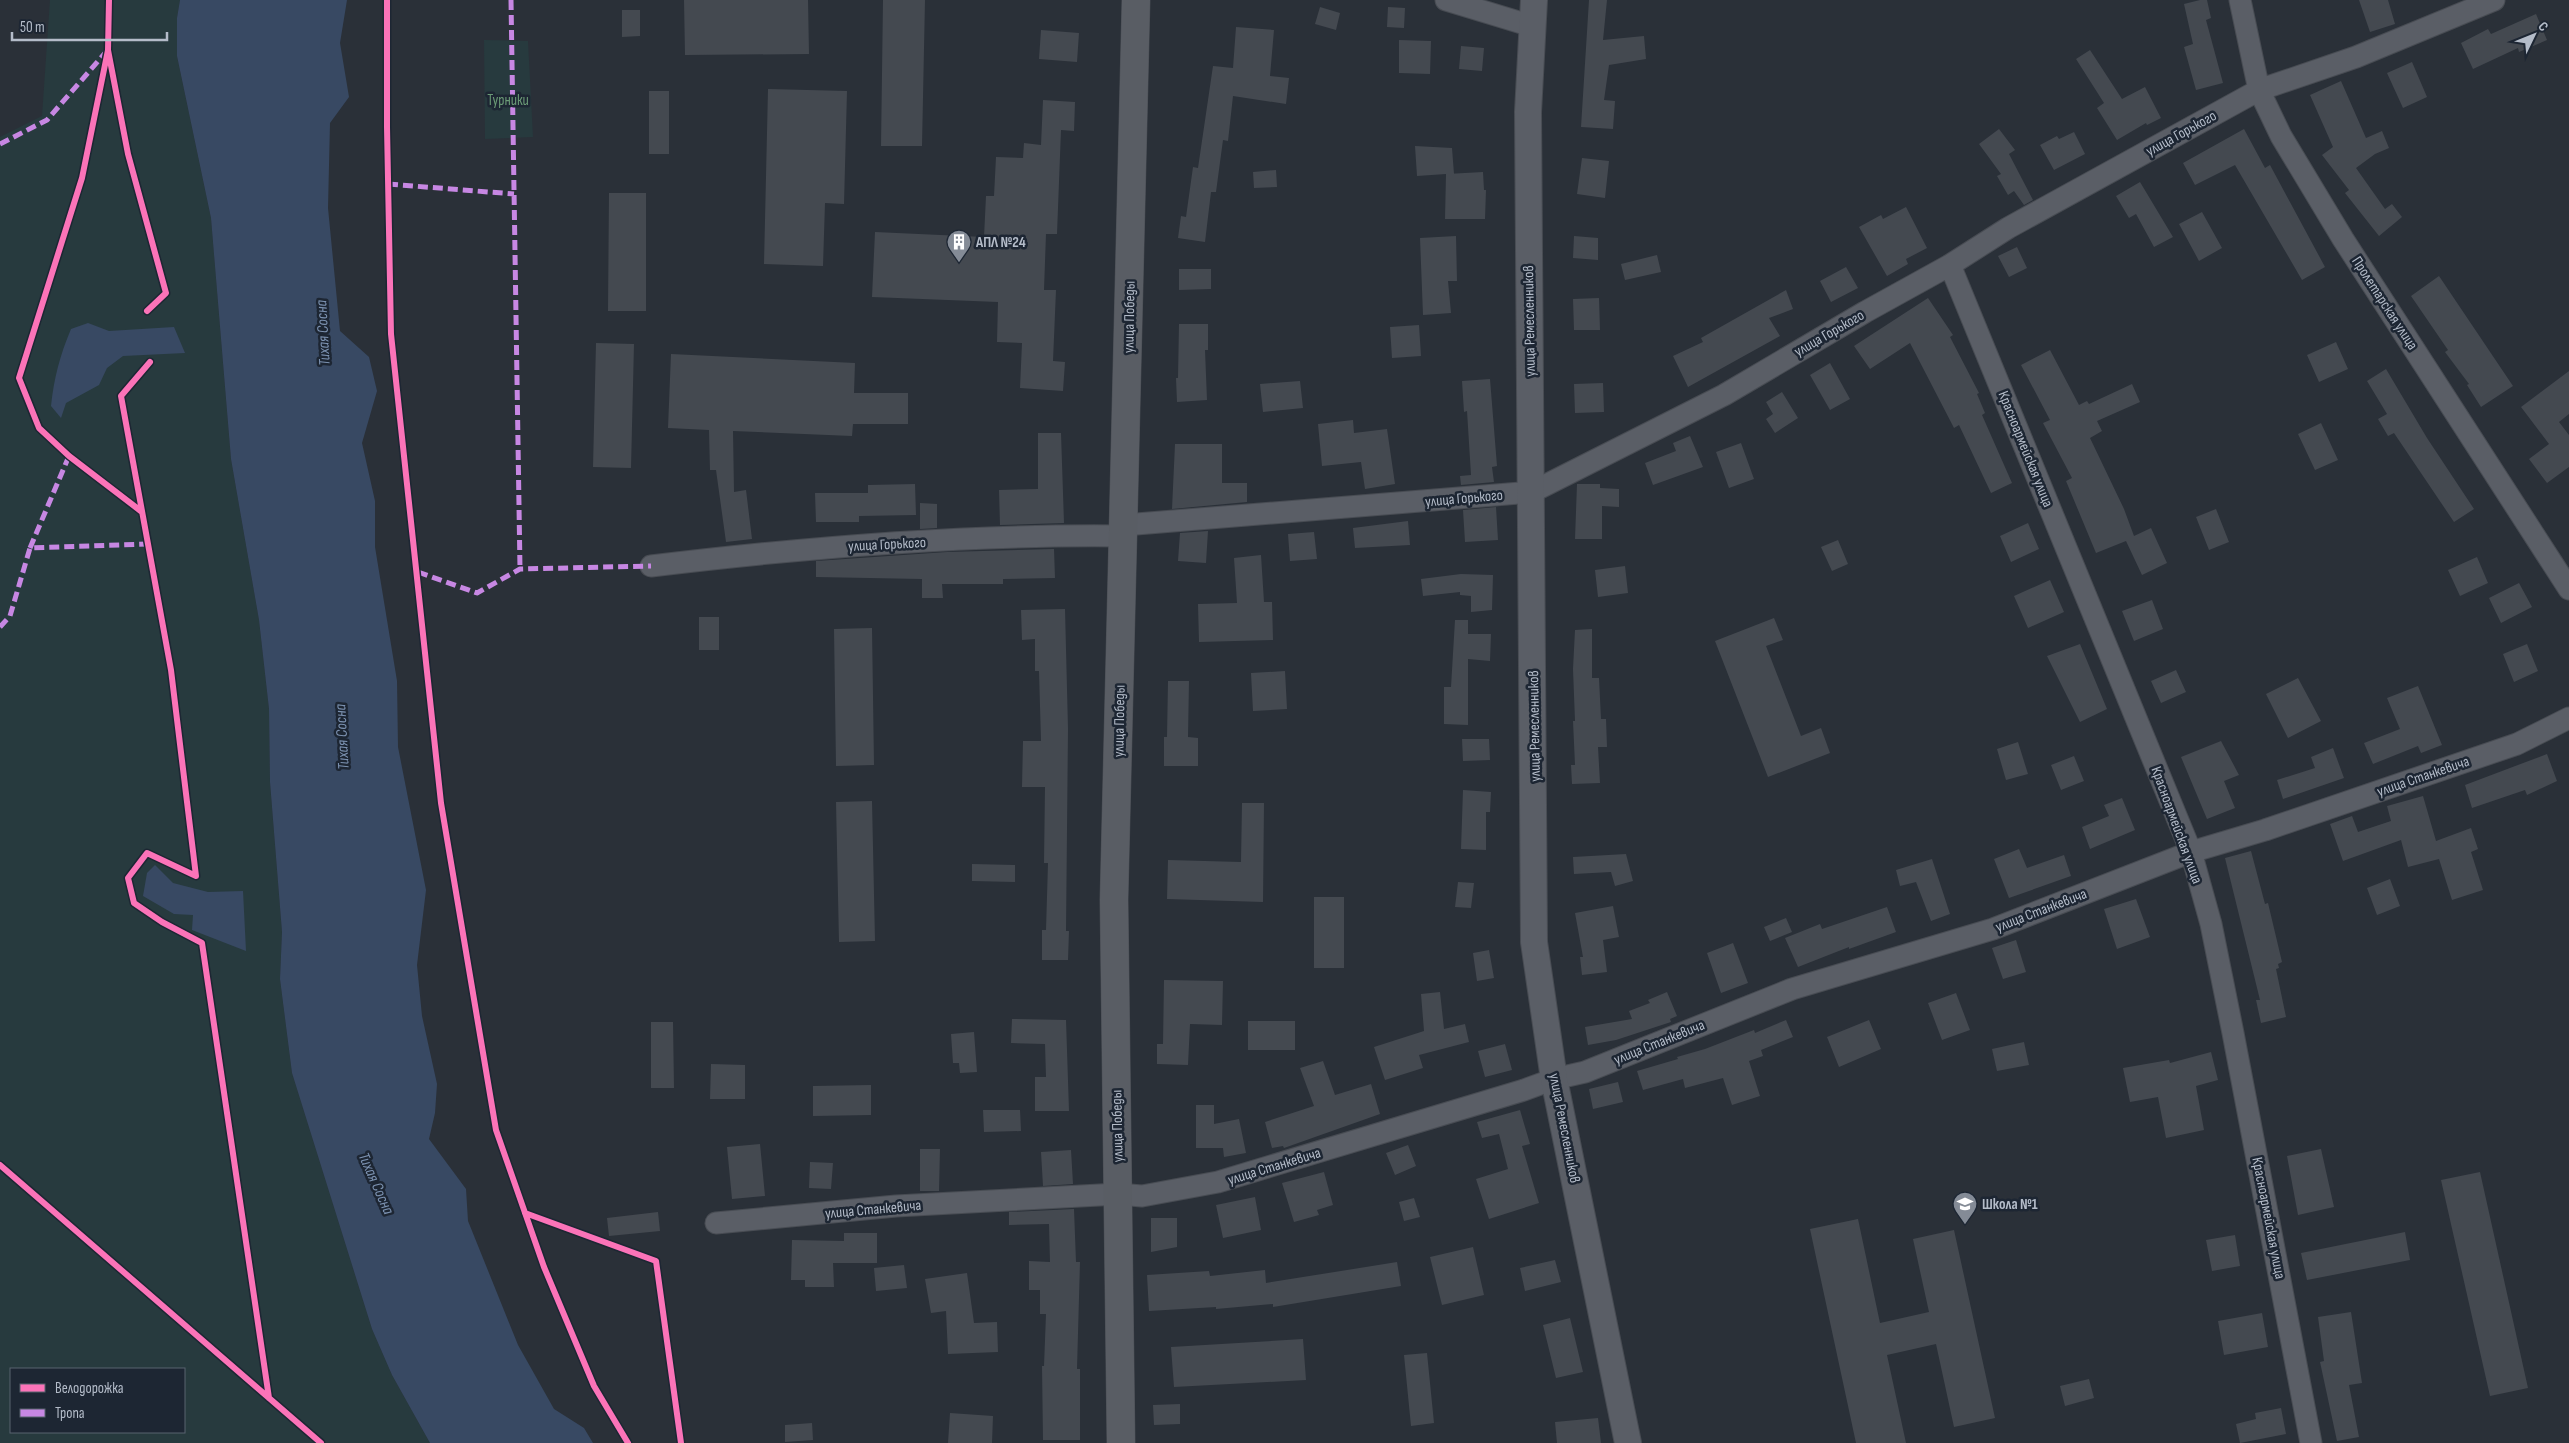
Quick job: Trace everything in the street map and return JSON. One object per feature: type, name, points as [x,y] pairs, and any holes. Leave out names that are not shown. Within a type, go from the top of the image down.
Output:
[{"type":"main road","name":"улица Победы","points":[[1121,1443],[1114,900],[1136,0]]},
{"type":"street","points":[[1446,0],[1532,26]]},
{"type":"street","name":"улица Ремесленников","points":[[1534,0],[1528,112],[1534,942],[1554,1079],[1628,1443]]},
{"type":"street","name":"Пролетарская улица","points":[[2240,0],[2259,90],[2281,136],[2343,239],[2569,589]]},
{"type":"street","name":"улица Горького","points":[[651,566],[866,544],[1079,536],[1532,492],[1724,395],[1865,312],[1950,265],[2008,228],[2259,90],[2356,57],[2494,0]]},
{"type":"street","name":"Красноармейская улица","points":[[1950,265],[2190,852],[2211,924],[2311,1443]]},
{"type":"street","name":"улица Станкевича","points":[[716,1223],[896,1206],[1118,1194],[1142,1196],[1218,1182],[1524,1090],[1554,1079],[1585,1072],[1792,989],[1993,928],[2190,852],[2265,830],[2517,744],[2569,718]]},
{"type":"green space","points":[[50,0],[180,0],[177,18],[177,56],[211,218],[231,459],[259,620],[269,709],[270,782],[282,932],[280,979],[292,1073],[372,1329],[392,1375],[430,1443],[0,1443],[0,137],[42,116]]},
{"type":"green space","name":"Турники","points":[[484,40],[528,41],[533,137],[485,139]]},
{"type":"water","name":"Тихая Сосна","points":[[180,0],[347,0],[340,43],[349,97],[330,123],[328,208],[340,331],[369,357],[377,391],[362,443],[375,501],[375,547],[397,681],[398,747],[426,890],[417,965],[422,1016],[437,1084],[435,1113],[429,1139],[466,1189],[468,1221],[518,1345],[554,1409],[584,1428],[593,1443],[430,1443],[392,1375],[372,1329],[292,1073],[280,979],[282,932],[270,782],[269,709],[259,620],[231,459],[211,218],[177,56],[177,18]]},
{"type":"water","points":[[88,323],[109,331],[174,327],[185,353],[123,356],[107,368],[99,385],[66,403],[61,418],[51,406],[61,357],[71,329]]},
{"type":"water","points":[[155,865],[173,883],[208,892],[243,891],[246,951],[192,930],[193,915],[174,914],[143,896],[147,873]]},
{"type":"building","points":[[684,0],[808,0],[809,54],[685,55]]},
{"type":"building","points":[[883,0],[925,0],[922,146],[881,146]]},
{"type":"building","points":[[1589,0],[1607,0],[1603,40],[1644,36],[1646,59],[1609,65],[1604,100],[1615,101],[1613,129],[1581,127]]},
{"type":"building","points":[[2207,0],[2211,18],[2206,20],[2223,83],[2196,90],[2184,47],[2193,44],[2184,4]]},
{"type":"building","points":[[2359,0],[2388,0],[2395,24],[2370,32]]},
{"type":"building","points":[[1320,7],[1340,13],[1336,30],[1315,24]]},
{"type":"building","points":[[1388,7],[1405,8],[1404,28],[1387,27]]},
{"type":"building","points":[[622,10],[640,10],[640,36],[622,37]]},
{"type":"building","points":[[2536,14],[2547,40],[2519,52],[2518,48],[2473,69],[2461,43],[2488,29],[2491,34]]},
{"type":"building","points":[[1236,27],[1274,30],[1270,76],[1289,78],[1286,104],[1233,96],[1228,141],[1223,140],[1216,192],[1211,192],[1205,242],[1178,238],[1181,216],[1186,217],[1193,167],[1198,168],[1213,66],[1233,68]]},
{"type":"building","points":[[1041,30],[1079,33],[1077,62],[1039,59]]},
{"type":"building","points":[[1399,40],[1431,41],[1430,74],[1399,73]]},
{"type":"building","points":[[1461,46],[1484,48],[1482,71],[1459,69]]},
{"type":"building","points":[[2090,50],[2122,99],[2145,87],[2161,118],[2147,125],[2146,123],[2117,140],[2097,108],[2104,103],[2076,59]]},
{"type":"building","points":[[2412,62],[2427,97],[2403,108],[2387,73]]},
{"type":"building","points":[[2341,81],[2366,138],[2382,131],[2389,148],[2375,154],[2356,168],[2385,209],[2392,204],[2402,217],[2379,236],[2345,193],[2349,190],[2322,155],[2333,147],[2310,95]]},
{"type":"building","points":[[768,89],[847,91],[844,204],[825,203],[823,266],[764,264]]},
{"type":"building","points":[[649,91],[669,91],[669,154],[649,154]]},
{"type":"building","name":"АПЛ №24","points":[[1043,100],[1075,102],[1074,131],[1061,130],[1057,234],[1046,234],[1044,290],[1056,290],[1053,361],[1065,362],[1063,391],[1020,388],[1022,343],[997,342],[998,302],[872,297],[875,232],[984,237],[986,196],[994,196],[996,157],[1023,158],[1024,143],[1041,145]]},
{"type":"building","points":[[1999,129],[2015,150],[2009,154],[2033,200],[2024,205],[2014,191],[2008,195],[1997,176],[2001,174],[1979,144]]},
{"type":"building","points":[[2244,129],[2265,168],[2270,165],[2325,267],[2302,280],[2235,165],[2195,185],[2183,163]]},
{"type":"building","points":[[2074,132],[2085,154],[2054,170],[2040,145],[2057,136],[2059,139]]},
{"type":"building","points":[[1415,146],[1452,148],[1454,174],[1483,172],[1484,190],[1486,190],[1485,219],[1445,219],[1446,174],[1417,176]]},
{"type":"building","points":[[1582,158],[1609,161],[1605,198],[1577,194]]},
{"type":"building","points":[[1276,170],[1277,187],[1254,188],[1253,172]]},
{"type":"building","points":[[2140,182],[2173,237],[2154,247],[2136,214],[2129,218],[2116,196]]},
{"type":"building","points":[[609,193],[646,193],[646,311],[608,311]]},
{"type":"building","points":[[1906,207],[1927,248],[1906,259],[1908,264],[1887,276],[1859,227],[1881,215],[1883,219]]},
{"type":"building","points":[[2202,212],[2222,248],[2199,261],[2179,224]]},
{"type":"building","points":[[1456,236],[1457,281],[1448,281],[1451,313],[1423,315],[1420,238]]},
{"type":"building","points":[[1574,236],[1598,238],[1598,260],[1573,258]]},
{"type":"building","points":[[2017,247],[2027,268],[2009,277],[1998,256]]},
{"type":"building","points":[[1657,255],[1661,272],[1625,280],[1621,264]]},
{"type":"building","points":[[1846,267],[1858,288],[1831,302],[1820,281]]},
{"type":"building","points":[[1179,269],[1211,269],[1211,289],[1179,290]]},
{"type":"building","points":[[2439,276],[2513,386],[2481,407],[2467,385],[2469,384],[2445,352],[2448,350],[2411,296]]},
{"type":"building","points":[[1786,290],[1793,309],[1769,318],[1780,336],[1688,387],[1673,356],[1703,342],[1701,338]]},
{"type":"building","points":[[1599,298],[1600,330],[1574,330],[1573,299]]},
{"type":"building","points":[[1928,298],[1953,335],[1950,337],[1979,393],[1977,394],[1985,413],[1982,415],[2012,483],[1991,493],[1959,425],[1954,428],[1910,343],[1870,369],[1854,346]]},
{"type":"building","points":[[1179,324],[1208,324],[1208,350],[1205,350],[1207,400],[1177,402],[1176,378],[1178,378]]},
{"type":"building","points":[[1419,325],[1421,356],[1392,358],[1390,327]]},
{"type":"building","points":[[2336,342],[2348,369],[2319,382],[2307,355]]},
{"type":"building","points":[[596,343],[634,344],[631,468],[593,467]]},
{"type":"building","points":[[2050,350],[2079,405],[2087,401],[2089,404],[2132,384],[2140,402],[2097,421],[2102,431],[2090,438],[2124,509],[2134,536],[2151,528],[2167,563],[2142,575],[2126,541],[2096,553],[2066,481],[2072,478],[2043,423],[2050,420],[2021,365]]},
{"type":"building","points":[[671,354],[855,363],[854,393],[908,393],[908,424],[853,424],[852,436],[733,431],[734,492],[746,490],[752,539],[726,542],[716,470],[710,470],[709,430],[668,428]]},
{"type":"building","points":[[1830,363],[1850,399],[1830,410],[1810,375]]},
{"type":"building","points":[[2386,369],[2427,438],[2474,509],[2454,522],[2394,433],[2388,436],[2378,419],[2387,414],[2367,381]]},
{"type":"building","points":[[2569,371],[2569,414],[2559,422],[2569,435],[2569,467],[2547,483],[2529,459],[2549,444],[2521,407]]},
{"type":"building","points":[[1490,379],[1497,466],[1492,467],[1494,482],[1461,485],[1460,476],[1471,475],[1467,411],[1464,412],[1462,381]]},
{"type":"building","points":[[1300,381],[1303,408],[1263,412],[1260,384]]},
{"type":"building","points":[[1603,383],[1604,412],[1575,413],[1574,384]]},
{"type":"building","points":[[1782,392],[1798,418],[1775,433],[1766,419],[1773,414],[1766,402]]},
{"type":"building","points":[[1353,420],[1354,433],[1387,429],[1395,484],[1365,489],[1361,462],[1322,466],[1318,424]]},
{"type":"building","points":[[2321,423],[2338,460],[2315,470],[2298,434]]},
{"type":"building","points":[[1038,433],[1061,433],[1064,523],[1000,525],[999,490],[1038,489]]},
{"type":"building","points":[[1690,436],[1703,467],[1653,485],[1645,463],[1676,451],[1673,443]]},
{"type":"building","points":[[1741,443],[1754,479],[1729,488],[1716,452]]},
{"type":"building","points":[[1175,444],[1222,444],[1222,483],[1247,483],[1247,502],[1172,509]]},
{"type":"building","points":[[915,484],[916,515],[859,516],[859,522],[816,522],[815,493],[868,493],[868,485]]},
{"type":"building","points":[[1577,484],[1600,484],[1600,488],[1619,489],[1619,507],[1602,506],[1602,539],[1575,539]]},
{"type":"building","points":[[920,503],[937,504],[937,528],[920,529]]},
{"type":"building","points":[[1496,507],[1498,540],[1465,542],[1463,510]]},
{"type":"building","points":[[2216,509],[2229,542],[2209,550],[2196,517]]},
{"type":"building","points":[[1408,521],[1410,545],[1355,548],[1353,528]]},
{"type":"building","points":[[2028,523],[2039,549],[2011,562],[2000,536]]},
{"type":"building","points":[[1208,531],[1206,563],[1178,561],[1180,533]]},
{"type":"building","points":[[1314,532],[1317,559],[1290,561],[1288,534]]},
{"type":"building","points":[[1838,540],[1848,564],[1832,571],[1821,547]]},
{"type":"building","points":[[1054,549],[1055,578],[1003,579],[1003,584],[942,584],[943,598],[922,598],[922,579],[816,577],[816,561],[947,552]]},
{"type":"building","points":[[1261,555],[1264,602],[1272,602],[1273,640],[1199,642],[1198,604],[1237,603],[1234,558]]},
{"type":"building","points":[[2477,557],[2488,583],[2460,596],[2448,570]]},
{"type":"building","points":[[1625,566],[1628,593],[1598,597],[1595,570]]},
{"type":"building","points":[[1461,574],[1493,575],[1492,610],[1471,612],[1471,596],[1460,595],[1460,592],[1423,596],[1421,579]]},
{"type":"building","points":[[2050,580],[2064,612],[2028,628],[2014,596]]},
{"type":"building","points":[[2519,583],[2532,607],[2501,623],[2489,598]]},
{"type":"building","points":[[2152,600],[2163,629],[2134,641],[2122,611]]},
{"type":"building","points":[[1065,609],[1068,729],[1066,931],[1069,931],[1068,960],[1042,960],[1042,930],[1046,930],[1048,863],[1044,863],[1045,787],[1022,787],[1023,741],[1041,741],[1039,671],[1035,671],[1035,639],[1022,640],[1021,610]]},
{"type":"building","points":[[699,617],[719,617],[719,650],[699,650]]},
{"type":"building","points":[[1774,618],[1783,640],[1766,646],[1801,736],[1821,728],[1830,753],[1768,777],[1715,641]]},
{"type":"building","points":[[1455,620],[1468,620],[1468,634],[1491,634],[1490,661],[1468,659],[1468,725],[1444,724],[1444,687],[1451,687]]},
{"type":"building","points":[[872,628],[874,765],[836,766],[834,629]]},
{"type":"building","points":[[1592,629],[1592,678],[1599,678],[1601,719],[1606,719],[1607,747],[1598,747],[1600,783],[1572,784],[1571,765],[1575,765],[1573,669],[1575,630]]},
{"type":"building","points":[[2080,644],[2107,709],[2080,722],[2047,656]]},
{"type":"building","points":[[2527,644],[2538,671],[2514,682],[2503,654]]},
{"type":"building","points":[[2176,670],[2186,692],[2161,703],[2151,681]]},
{"type":"building","points":[[1285,671],[1287,709],[1253,711],[1251,673]]},
{"type":"building","points":[[2298,678],[2321,721],[2288,738],[2266,694]]},
{"type":"building","points":[[1168,681],[1189,681],[1188,737],[1198,738],[1198,766],[1164,766],[1164,737],[1167,737]]},
{"type":"building","points":[[2418,686],[2442,745],[2421,753],[2418,746],[2373,764],[2364,743],[2400,729],[2387,698]]},
{"type":"building","points":[[1462,739],[1489,739],[1490,760],[1463,761]]},
{"type":"building","points":[[2221,741],[2239,775],[2224,781],[2235,808],[2207,819],[2181,757]]},
{"type":"building","points":[[2018,742],[2028,774],[2006,780],[1997,749]]},
{"type":"building","points":[[2333,748],[2344,778],[2283,799],[2277,780],[2315,768],[2311,757]]},
{"type":"building","points":[[2547,754],[2557,781],[2527,795],[2525,790],[2472,808],[2465,785]]},
{"type":"building","points":[[2074,756],[2084,781],[2061,790],[2051,765]]},
{"type":"building","points":[[1463,790],[1491,792],[1490,812],[1486,812],[1486,850],[1461,849]]},
{"type":"building","points":[[2423,796],[2436,841],[2471,828],[2478,849],[2471,852],[2483,890],[2452,900],[2439,859],[2408,867],[2401,840],[2343,861],[2330,824],[2352,816],[2358,832],[2391,821],[2387,806]]},
{"type":"building","points":[[2122,798],[2135,830],[2090,849],[2082,827],[2109,816],[2104,805]]},
{"type":"building","points":[[872,801],[875,941],[839,942],[836,802]]},
{"type":"building","points":[[1242,803],[1264,803],[1263,902],[1167,899],[1168,860],[1241,862]]},
{"type":"building","points":[[2019,849],[2027,868],[2064,855],[2071,876],[2009,898],[1994,859]]},
{"type":"building","points":[[2251,851],[2265,904],[2268,903],[2282,962],[2278,964],[2279,968],[2276,969],[2286,1017],[2261,1023],[2256,1000],[2260,1000],[2225,858]]},
{"type":"building","points":[[1626,854],[1633,881],[1615,886],[1611,872],[1574,874],[1573,857]]},
{"type":"building","points":[[1932,859],[1950,914],[1931,921],[1916,882],[1900,886],[1896,870]]},
{"type":"building","points":[[972,864],[1015,865],[1015,882],[972,881]]},
{"type":"building","points":[[2390,879],[2400,906],[2377,915],[2367,888]]},
{"type":"building","points":[[1458,882],[1474,883],[1471,908],[1455,907]]},
{"type":"building","points":[[1314,897],[1344,897],[1344,968],[1314,968]]},
{"type":"building","points":[[2136,899],[2150,937],[2117,949],[2104,909]]},
{"type":"building","points":[[1613,906],[1619,937],[1603,940],[1607,972],[1582,975],[1580,957],[1583,957],[1575,913]]},
{"type":"building","points":[[1887,907],[1896,932],[1849,949],[1849,947],[1798,967],[1785,938],[1820,924],[1822,929]]},
{"type":"building","points":[[1786,918],[1792,932],[1770,941],[1764,927]]},
{"type":"building","points":[[2016,940],[2026,972],[2003,979],[1992,948]]},
{"type":"building","points":[[1733,943],[1748,983],[1721,993],[1707,953]]},
{"type":"building","points":[[1489,950],[1494,978],[1477,981],[1473,953]]},
{"type":"building","points":[[1164,980],[1223,981],[1222,1025],[1190,1024],[1188,1065],[1157,1064],[1157,1044],[1163,1044]]},
{"type":"building","points":[[1440,992],[1444,1029],[1465,1024],[1469,1042],[1419,1055],[1423,1068],[1385,1080],[1374,1047],[1424,1031],[1421,994]]},
{"type":"building","points":[[1667,992],[1677,1016],[1670,1019],[1671,1022],[1616,1040],[1588,1045],[1585,1027],[1632,1019],[1629,1011],[1650,1003],[1648,1000]]},
{"type":"building","points":[[1956,993],[1970,1030],[1942,1040],[1928,1003]]},
{"type":"building","points":[[1012,1019],[1066,1020],[1069,1111],[1035,1111],[1035,1077],[1046,1077],[1045,1044],[1011,1043]]},
{"type":"building","points":[[1786,1020],[1793,1037],[1761,1050],[1763,1056],[1749,1061],[1760,1096],[1732,1105],[1723,1078],[1685,1088],[1683,1079],[1643,1090],[1637,1071],[1678,1059],[1677,1057],[1705,1049],[1754,1030],[1755,1033]]},
{"type":"building","points":[[1869,1020],[1881,1049],[1839,1067],[1827,1037]]},
{"type":"building","points":[[1248,1021],[1295,1021],[1295,1050],[1248,1050]]},
{"type":"building","points":[[651,1022],[673,1022],[674,1088],[651,1088]]},
{"type":"building","points":[[974,1032],[977,1072],[960,1073],[959,1063],[953,1063],[951,1034]]},
{"type":"building","points":[[2024,1042],[2029,1065],[1997,1071],[1992,1049]]},
{"type":"building","points":[[1505,1044],[1512,1070],[1485,1077],[1478,1051]]},
{"type":"building","points":[[2211,1052],[2218,1080],[2196,1086],[2204,1130],[2166,1138],[2158,1097],[2130,1102],[2123,1068],[2169,1060],[2170,1063]]},
{"type":"building","points":[[1323,1061],[1335,1095],[1371,1084],[1380,1114],[1284,1148],[1283,1146],[1272,1148],[1265,1122],[1314,1106],[1300,1068]]},
{"type":"building","points":[[711,1064],[745,1065],[745,1099],[710,1099]]},
{"type":"building","points":[[1618,1082],[1623,1102],[1593,1109],[1589,1089]]},
{"type":"building","points":[[871,1085],[871,1115],[813,1116],[813,1086]]},
{"type":"building","points":[[1196,1105],[1214,1105],[1214,1124],[1239,1119],[1246,1153],[1224,1157],[1223,1148],[1196,1148]]},
{"type":"building","points":[[983,1110],[1020,1110],[1021,1131],[984,1132]]},
{"type":"building","points":[[1520,1110],[1530,1144],[1522,1146],[1539,1203],[1489,1219],[1476,1179],[1508,1169],[1499,1134],[1482,1138],[1477,1122]]},
{"type":"building","points":[[760,1144],[765,1196],[732,1199],[727,1147]]},
{"type":"building","points":[[1408,1145],[1416,1166],[1395,1175],[1386,1153]]},
{"type":"building","points":[[920,1149],[940,1149],[939,1191],[920,1191]]},
{"type":"building","points":[[2321,1149],[2334,1207],[2298,1215],[2287,1156]]},
{"type":"building","points":[[1071,1150],[1073,1184],[1043,1186],[1041,1152]]},
{"type":"building","points":[[810,1162],[833,1163],[831,1189],[809,1188]]},
{"type":"building","points":[[1324,1172],[1333,1205],[1317,1210],[1319,1215],[1294,1222],[1282,1183]]},
{"type":"building","points":[[2480,1172],[2528,1388],[2490,1396],[2441,1180]]},
{"type":"building","points":[[1255,1197],[1261,1230],[1223,1238],[1216,1205]]},
{"type":"building","points":[[1414,1198],[1420,1217],[1404,1221],[1399,1202]]},
{"type":"building","points":[[1074,1209],[1076,1262],[1080,1262],[1077,1369],[1080,1369],[1080,1440],[1043,1440],[1042,1366],[1044,1366],[1046,1314],[1040,1314],[1040,1290],[1029,1290],[1029,1261],[1050,1262],[1049,1224],[1009,1225],[1009,1212]]},
{"type":"building","points":[[658,1212],[660,1231],[609,1236],[607,1218]]},
{"type":"building","points":[[1151,1218],[1177,1218],[1177,1247],[1151,1252]]},
{"type":"building","points":[[1858,1219],[1880,1323],[1929,1312],[1913,1239],[1954,1230],[1995,1418],[1954,1427],[1936,1344],[1887,1355],[1906,1443],[1856,1443],[1810,1229]]},
{"type":"building","points":[[2405,1232],[2410,1260],[2307,1280],[2301,1253]]},
{"type":"building","points":[[844,1233],[877,1233],[877,1263],[833,1263],[834,1287],[805,1287],[805,1280],[791,1280],[792,1240],[844,1241]]},
{"type":"building","points":[[2235,1235],[2240,1266],[2212,1271],[2206,1240]]},
{"type":"building","points":[[1473,1247],[1484,1295],[1442,1305],[1430,1257]]},
{"type":"building","points":[[1555,1260],[1561,1282],[1525,1291],[1520,1268]]},
{"type":"building","points":[[1397,1262],[1401,1286],[1273,1307],[1273,1304],[1216,1309],[1216,1307],[1149,1311],[1147,1275],[1209,1271],[1210,1276],[1265,1270],[1266,1283]]},
{"type":"building","points":[[904,1265],[907,1288],[876,1291],[874,1268]]},
{"type":"building","points":[[967,1273],[974,1323],[997,1322],[998,1352],[948,1354],[946,1311],[931,1313],[925,1279]]},
{"type":"building","points":[[2351,1312],[2362,1383],[2349,1385],[2359,1437],[2337,1441],[2320,1362],[2324,1361],[2318,1317]]},
{"type":"building","points":[[2262,1313],[2268,1347],[2224,1355],[2218,1321]]},
{"type":"building","points":[[1570,1318],[1583,1372],[1556,1378],[1543,1325]]},
{"type":"building","points":[[1303,1339],[1306,1380],[1174,1387],[1171,1347]]},
{"type":"building","points":[[1427,1353],[1434,1423],[1411,1426],[1404,1355]]},
{"type":"building","points":[[2089,1379],[2094,1398],[2065,1406],[2060,1386]]},
{"type":"building","points":[[1180,1404],[1180,1424],[1154,1425],[1153,1405]]},
{"type":"building","points":[[2281,1408],[2286,1434],[2240,1443],[2236,1424],[2256,1419],[2255,1413]]},
{"type":"building","points":[[950,1413],[993,1416],[992,1443],[948,1443]]},
{"type":"building","points":[[1598,1418],[1601,1443],[1557,1443],[1555,1422]]},
{"type":"building","points":[[812,1423],[813,1440],[785,1442],[785,1425]]},
{"type":"marked path","points":[[511,0],[520,569]]},
{"type":"marked path","points":[[0,144],[47,120],[106,52]]},
{"type":"marked path","points":[[388,184],[514,194]]},
{"type":"marked path","points":[[30,548],[69,456]]},
{"type":"marked path","points":[[0,627],[10,616],[30,548],[148,544]]},
{"type":"marked path","points":[[418,572],[477,593],[520,569],[651,566]]},
{"type":"cycle path","points":[[109,0],[108,50],[128,154],[166,293],[147,311]]},
{"type":"cycle path","points":[[387,0],[387,127],[391,334],[441,803],[496,1130],[544,1267],[594,1386],[628,1443]]},
{"type":"cycle path","points":[[108,50],[82,178],[19,378],[39,428],[69,456],[142,512]]},
{"type":"cycle path","points":[[150,362],[121,396],[171,670],[196,876],[147,853],[128,878],[134,903],[162,922],[202,943],[269,1398]]},
{"type":"cycle path","points":[[0,1165],[321,1443]]},
{"type":"cycle path","points":[[525,1213],[656,1261],[681,1443]]},
{"type":"place","name":"АПЛ №24","points":[[959,263]]},
{"type":"place","name":"Школа №1","points":[[1965,1225]]}]
